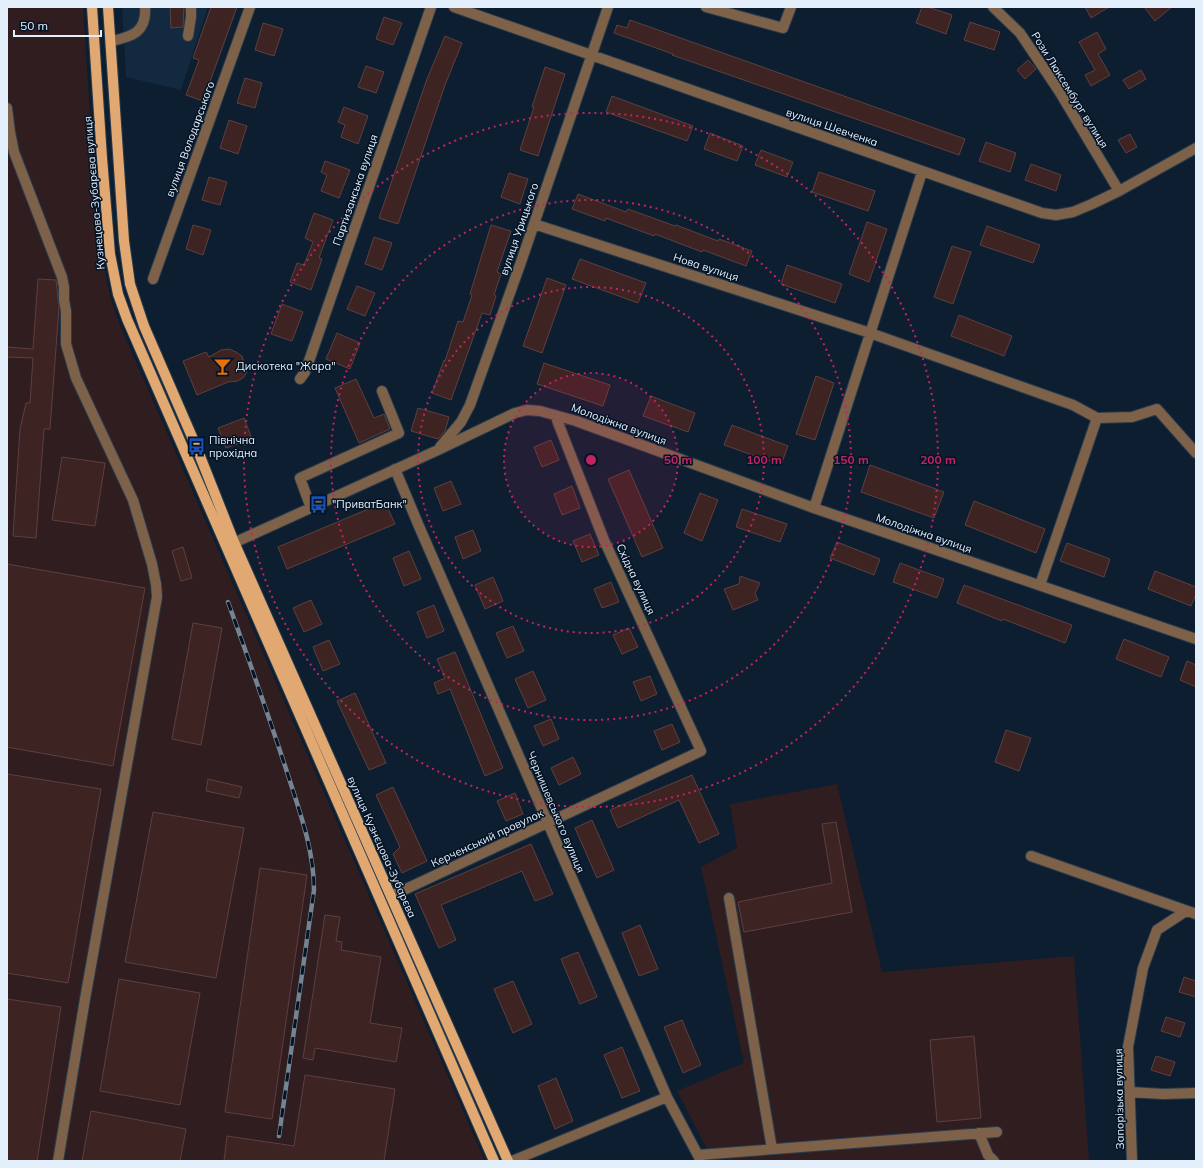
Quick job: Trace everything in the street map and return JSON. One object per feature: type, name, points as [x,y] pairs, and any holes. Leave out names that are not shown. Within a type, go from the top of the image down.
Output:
[{"type":"main road","name":"Кузнецова-Зубарєва вулиця","points":[[92,7],[108,229],[118,294],[127,319],[230,544]]},
{"type":"main road","points":[[108,7],[124,241],[130,284],[144,326],[196,446],[230,544]]},
{"type":"main road","name":"вулиця Кузнєцова-Зубарєва","points":[[230,544],[391,896],[508,1161]]},
{"type":"main road","name":"вулиця Кузнєцова-Зубарєва","points":[[230,544],[494,1161]]},
{"type":"street","points":[[111,41],[124,39],[141,29],[144,22],[145,7]]},
{"type":"street","points":[[188,36],[191,7]]},
{"type":"street","name":"вулиця Володарського","points":[[153,279],[250,7]]},
{"type":"street","name":"Партизанська вулиця","points":[[300,380],[308,364],[431,7]]},
{"type":"street","name":"вулиця Шевченка","points":[[454,7],[1042,213],[1056,215],[1073,212],[1119,191],[1196,148]]},
{"type":"street","name":"вулиця Урицького","points":[[438,450],[461,422],[470,405],[608,7]]},
{"type":"street","points":[[706,7],[783,28],[791,7]]},
{"type":"street","name":"Рози Люксембург вулиця","points":[[993,7],[1020,33],[1059,90],[1119,191]]},
{"type":"street","points":[[7,108],[14,152],[62,277],[66,312],[66,344],[76,378],[133,500],[152,564],[157,590],[156,604],[85,999],[58,1161]]},
{"type":"street","points":[[814,508],[922,172]]},
{"type":"street","name":"Нова вулиця","points":[[534,224],[870,333],[1073,405],[1097,418]]},
{"type":"street","points":[[311,508],[300,478],[399,433],[382,392]]},
{"type":"street","points":[[1040,585],[1097,418],[1132,417],[1156,409],[1196,453]]},
{"type":"street","name":"Молодіжна вулиця","points":[[230,544],[438,450],[515,413],[527,410],[540,411],[576,421],[814,508],[1196,639]]},
{"type":"street","name":"Східна вулиця","points":[[555,415],[604,540],[701,751]]},
{"type":"street","name":"Чернишевського вулиця","points":[[395,469],[668,1097],[699,1158]]},
{"type":"street","name":"Керченський провулок","points":[[391,896],[701,751]]},
{"type":"street","points":[[1031,856],[1191,913]]},
{"type":"street","points":[[729,898],[772,1149]]},
{"type":"street","name":"Запорізька вулиця","points":[[1132,1161],[1128,1047],[1143,968],[1157,930],[1191,913]]},
{"type":"street","points":[[1130,1092],[1164,1094],[1196,1093]]},
{"type":"street","points":[[512,1161],[668,1097]]},
{"type":"street","points":[[699,1158],[772,1149],[997,1132]]},
{"type":"street","points":[[979,1134],[988,1155],[994,1161]]},
{"type":"shaded area","points":[[7,7],[83,7],[93,159],[102,255],[110,297],[119,323],[485,1161],[7,1161]]},
{"type":"shaded area","points":[[122,7],[208,7],[181,90],[126,77]]},
{"type":"shaded area","points":[[837,784],[882,972],[1074,956],[1089,1161],[713,1161],[677,1091],[744,1063],[701,867],[737,848],[730,804]]},
{"type":"building","points":[[170,7],[184,7],[183,27],[171,28]]},
{"type":"building","points":[[211,7],[237,7],[203,101],[186,95],[199,60],[193,58]]},
{"type":"building","points":[[922,7],[928,7],[952,15],[946,34],[916,23]]},
{"type":"building","points":[[1085,7],[1109,7],[1091,18]]},
{"type":"building","points":[[1144,7],[1172,7],[1155,21]]},
{"type":"building","points":[[384,17],[402,23],[393,45],[376,39]]},
{"type":"building","points":[[630,20],[965,139],[959,155],[672,55],[673,54],[614,33],[617,25],[627,28]]},
{"type":"building","points":[[970,22],[1000,32],[994,50],[964,40]]},
{"type":"building","points":[[263,23],[283,29],[274,56],[255,50]]},
{"type":"building","points":[[1097,32],[1106,49],[1098,54],[1110,75],[1091,86],[1085,75],[1095,70],[1079,42]]},
{"type":"building","points":[[445,36],[462,43],[445,85],[398,224],[379,218],[427,79]]},
{"type":"building","points":[[1028,60],[1036,69],[1025,79],[1017,70]]},
{"type":"building","points":[[366,66],[384,72],[376,93],[358,87]]},
{"type":"building","points":[[545,67],[565,74],[538,156],[520,150]]},
{"type":"building","points":[[1141,70],[1146,79],[1129,89],[1123,80]]},
{"type":"building","points":[[245,78],[262,83],[255,108],[237,103]]},
{"type":"building","points":[[612,96],[693,126],[687,141],[606,112]]},
{"type":"building","points":[[344,107],[368,116],[358,144],[341,137],[345,125],[338,122]]},
{"type":"building","points":[[229,120],[247,126],[238,154],[220,148]]},
{"type":"building","points":[[710,133],[743,146],[737,161],[704,149]]},
{"type":"building","points":[[1130,134],[1137,147],[1126,153],[1118,140]]},
{"type":"building","points":[[986,142],[1016,153],[1010,172],[979,161]]},
{"type":"building","points":[[761,150],[793,162],[787,177],[755,165]]},
{"type":"building","points":[[325,161],[350,170],[339,198],[321,191],[327,175],[321,172]]},
{"type":"building","points":[[1031,164],[1061,175],[1056,191],[1025,180]]},
{"type":"building","points":[[819,172],[875,191],[868,211],[812,192]]},
{"type":"building","points":[[509,173],[528,179],[520,204],[501,197]]},
{"type":"building","points":[[209,177],[227,182],[220,205],[202,200]]},
{"type":"building","points":[[578,194],[626,212],[628,209],[718,241],[719,239],[752,251],[746,266],[703,250],[702,252],[655,234],[654,236],[606,218],[605,221],[572,209]]},
{"type":"building","points":[[314,213],[333,220],[319,258],[322,259],[311,290],[290,282],[297,263],[304,265],[313,242],[305,238]]},
{"type":"building","points":[[867,222],[887,229],[869,282],[849,274]]},
{"type":"building","points":[[193,225],[211,230],[203,255],[186,249]]},
{"type":"building","points":[[491,225],[511,231],[497,272],[501,274],[494,295],[496,296],[490,315],[482,313],[451,400],[432,393],[444,360],[445,361],[458,321],[463,322]]},
{"type":"building","points":[[987,226],[1040,245],[1033,263],[980,245]]},
{"type":"building","points":[[374,237],[392,243],[382,270],[365,264]]},
{"type":"building","points":[[952,246],[971,252],[953,304],[934,297]]},
{"type":"building","points":[[580,259],[646,283],[638,303],[572,279]]},
{"type":"building","points":[[787,265],[842,284],[835,303],[781,284]]},
{"type":"building","points":[[547,278],[566,285],[542,353],[523,346]]},
{"type":"building","points":[[38,279],[56,280],[59,307],[50,429],[44,429],[36,538],[13,536],[20,429],[26,403],[30,403],[33,358],[7,357],[7,347],[33,349]]},
{"type":"building","points":[[357,286],[375,293],[365,316],[347,309]]},
{"type":"building","points":[[282,304],[303,312],[292,341],[271,334]]},
{"type":"building","points":[[959,315],[1012,336],[1004,356],[951,336]]},
{"type":"building","points":[[337,333],[360,343],[350,369],[326,359]]},
{"type":"building","points":[[229,349],[242,356],[247,371],[244,377],[238,381],[228,382],[197,395],[183,361],[206,352],[209,357],[221,350]]},
{"type":"building","points":[[544,363],[610,385],[603,406],[537,384]]},
{"type":"building","points":[[816,376],[834,383],[815,440],[796,434]]},
{"type":"building","points":[[356,379],[374,418],[384,414],[390,429],[359,443],[335,388]]},
{"type":"building","points":[[651,396],[695,413],[688,432],[643,416]]},
{"type":"building","points":[[418,408],[449,417],[445,431],[438,439],[411,431]]},
{"type":"building","points":[[244,418],[252,439],[226,448],[218,428]]},
{"type":"building","points":[[732,425],[788,446],[781,465],[724,445]]},
{"type":"building","points":[[551,440],[559,460],[542,467],[534,447]]},
{"type":"building","points":[[62,457],[105,463],[95,526],[52,520]]},
{"type":"building","points":[[870,465],[944,492],[934,518],[861,492]]},
{"type":"building","points":[[629,470],[663,548],[642,557],[608,479]]},
{"type":"building","points":[[451,481],[461,504],[443,511],[434,488]]},
{"type":"building","points":[[572,486],[580,508],[562,515],[554,494]]},
{"type":"building","points":[[700,493],[718,500],[702,541],[684,533]]},
{"type":"building","points":[[974,501],[1045,529],[1036,553],[965,525]]},
{"type":"building","points":[[385,502],[395,524],[287,569],[278,547]]},
{"type":"building","points":[[742,509],[787,524],[780,542],[736,527]]},
{"type":"building","points":[[473,530],[481,551],[463,559],[455,537]]},
{"type":"building","points":[[590,534],[599,555],[582,562],[573,541]]},
{"type":"building","points":[[837,542],[880,559],[874,575],[830,558]]},
{"type":"building","points":[[1067,543],[1110,559],[1104,577],[1060,561]]},
{"type":"building","points":[[183,547],[192,578],[181,581],[172,551]]},
{"type":"building","points":[[409,551],[421,579],[404,586],[393,558]]},
{"type":"building","points":[[900,563],[944,579],[937,598],[893,582]]},
{"type":"building","points":[[7,564],[145,588],[113,766],[7,747]]},
{"type":"building","points":[[1155,571],[1196,587],[1196,594],[1191,606],[1148,589]]},
{"type":"building","points":[[740,576],[760,583],[755,593],[758,600],[733,610],[724,589],[739,584]]},
{"type":"building","points":[[493,577],[503,601],[485,609],[475,585]]},
{"type":"building","points":[[611,582],[619,602],[602,608],[594,589]]},
{"type":"building","points":[[964,585],[1072,625],[1065,643],[1003,619],[1002,621],[957,603]]},
{"type":"building","points":[[311,600],[322,624],[304,632],[293,608]]},
{"type":"building","points":[[434,605],[444,631],[427,638],[417,612]]},
{"type":"building","points":[[193,623],[222,628],[201,745],[172,739]]},
{"type":"building","points":[[513,626],[524,651],[507,658],[496,633]]},
{"type":"building","points":[[629,628],[638,647],[622,654],[613,635]]},
{"type":"building","points":[[1124,639],[1169,657],[1161,677],[1116,659]]},
{"type":"building","points":[[329,640],[340,664],[323,671],[313,647]]},
{"type":"building","points":[[455,652],[503,768],[485,776],[450,689],[438,694],[434,683],[445,678],[437,659]]},
{"type":"building","points":[[1187,661],[1196,665],[1196,687],[1180,680]]},
{"type":"building","points":[[533,671],[546,700],[528,708],[515,679]]},
{"type":"building","points":[[650,676],[657,694],[641,701],[633,682]]},
{"type":"building","points":[[355,693],[386,763],[369,770],[337,701]]},
{"type":"building","points":[[551,719],[559,739],[543,746],[534,726]]},
{"type":"building","points":[[672,724],[680,742],[662,750],[654,731]]},
{"type":"building","points":[[1006,730],[1031,738],[1019,771],[995,762]]},
{"type":"building","points":[[573,757],[581,774],[559,785],[551,768]]},
{"type":"building","points":[[7,774],[101,789],[68,983],[7,973]]},
{"type":"building","points":[[692,775],[719,834],[699,843],[679,800],[618,828],[610,810]]},
{"type":"building","points":[[208,779],[242,787],[239,798],[206,791]]},
{"type":"building","points":[[393,787],[427,861],[402,873],[393,854],[400,847],[376,795]]},
{"type":"building","points":[[515,793],[523,814],[506,821],[497,801]]},
{"type":"building","points":[[153,812],[244,828],[216,978],[125,962]]},
{"type":"building","points":[[592,820],[614,870],[597,878],[575,828]]},
{"type":"building","points":[[836,822],[852,912],[744,932],[738,902],[832,883],[822,824]]},
{"type":"building","points":[[531,844],[553,894],[535,901],[522,871],[441,905],[456,940],[439,948],[415,894]]},
{"type":"building","points":[[260,868],[307,875],[272,1119],[225,1112]]},
{"type":"building","points":[[325,915],[340,917],[336,941],[342,942],[341,950],[381,957],[370,1023],[402,1028],[396,1062],[315,1048],[313,1060],[303,1058]]},
{"type":"building","points":[[640,925],[658,969],[639,976],[622,933]]},
{"type":"building","points":[[578,952],[597,997],[580,1004],[561,959]]},
{"type":"building","points":[[1184,977],[1196,981],[1196,997],[1179,992]]},
{"type":"building","points":[[119,979],[200,993],[180,1105],[100,1091]]},
{"type":"building","points":[[513,981],[532,1024],[513,1033],[494,989]]},
{"type":"building","points":[[7,999],[61,1007],[37,1161],[7,1161]]},
{"type":"building","points":[[1166,1017],[1185,1023],[1180,1037],[1161,1031]]},
{"type":"building","points":[[682,1020],[701,1065],[683,1073],[664,1027]]},
{"type":"building","points":[[974,1036],[981,1118],[937,1122],[930,1040]]},
{"type":"building","points":[[622,1047],[640,1091],[622,1098],[604,1055]]},
{"type":"building","points":[[1156,1056],[1175,1062],[1170,1076],[1151,1070]]},
{"type":"building","points":[[305,1075],[395,1089],[384,1161],[224,1161],[227,1136],[294,1146]]},
{"type":"building","points":[[556,1078],[573,1121],[555,1129],[538,1086]]},
{"type":"building","points":[[91,1111],[186,1129],[180,1161],[82,1161]]},
{"type":"railway","points":[[228,602],[297,803],[306,832],[312,860],[314,890],[279,1136]]},
{"type":"place","name":"Дискотека \"Жара\"","points":[[223,366]]},
{"type":"place","name":"Північна прохідна","points":[[196,446]]},
{"type":"place","name":"\"ПриватБанк\"","points":[[319,504]]}]
